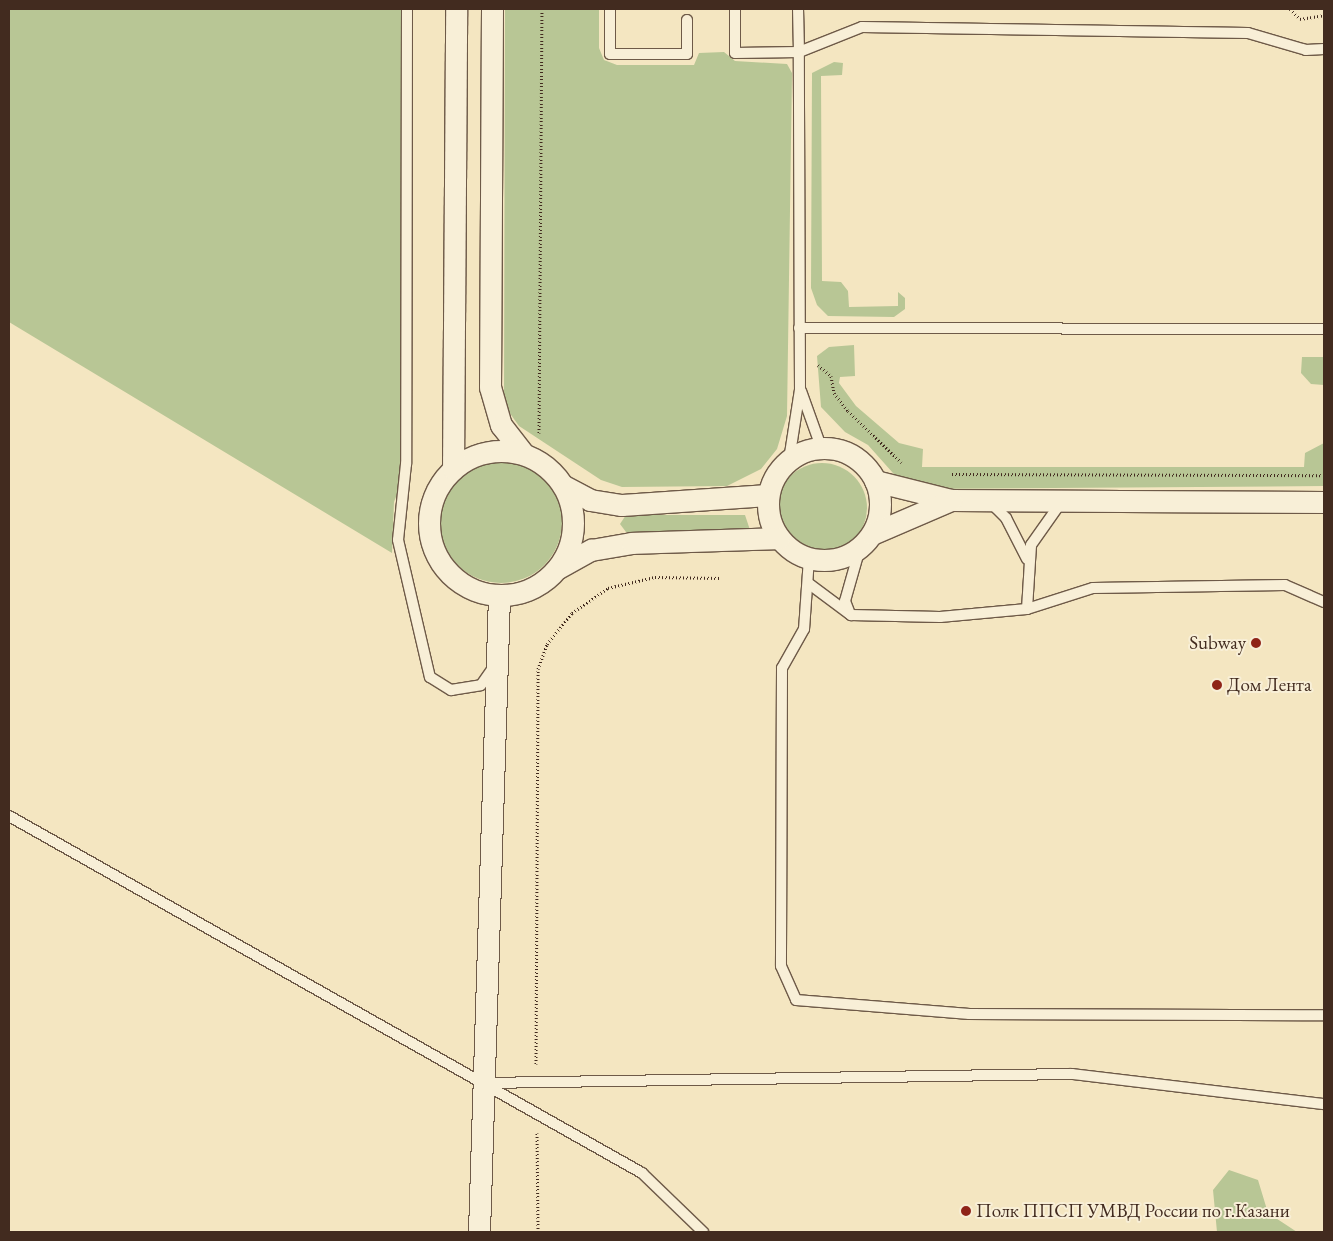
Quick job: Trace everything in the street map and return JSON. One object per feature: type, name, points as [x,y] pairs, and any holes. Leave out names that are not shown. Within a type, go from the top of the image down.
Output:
[{"type":"street","points":[[453,469],[456,9]]},
{"type":"street","points":[[492,9],[490,387],[501,425],[524,454],[552,470],[564,486],[574,523],[558,568]]},
{"type":"street","points":[[866,541],[881,501],[876,480],[855,456],[821,447],[788,460],[768,495],[768,510],[779,538],[809,558],[827,561],[951,500]]},
{"type":"street","points":[[524,454],[489,452],[453,469],[433,500],[432,544],[447,570],[463,584],[500,595],[521,592],[558,568],[591,550],[632,543],[779,538]]},
{"type":"street","points":[[876,480],[951,500],[1324,502]]},
{"type":"street","points":[[564,486],[590,500],[622,504],[768,495]]},
{"type":"street","points":[[479,1232],[500,595]]},
{"type":"lane","points":[[406,9],[406,464],[398,540],[430,677],[451,690],[481,685],[497,663]]},
{"type":"lane","points":[[610,9],[610,54],[687,54],[687,20]]},
{"type":"lane","points":[[735,9],[735,53],[799,52],[862,28],[1248,32],[1306,50],[1324,49]]},
{"type":"lane","points":[[788,460],[800,390],[799,52],[797,9]]},
{"type":"lane","points":[[799,328],[1324,329]]},
{"type":"lane","points":[[800,390],[821,447]]},
{"type":"lane","points":[[988,500],[1006,518],[1027,559]]},
{"type":"lane","points":[[1027,610],[1027,559],[1036,535],[1063,501]]},
{"type":"lane","points":[[851,615],[845,601],[866,541]]},
{"type":"lane","points":[[809,558],[804,629],[782,668],[781,966],[796,1000],[969,1014],[1324,1015]]},
{"type":"lane","points":[[808,582],[851,615],[940,618],[971,611],[1027,610],[1093,588],[1285,586],[1324,602]]},
{"type":"lane","points":[[9,816],[642,1172],[703,1232]]},
{"type":"lane","points":[[484,1083],[1072,1074],[1324,1104]]},
{"type":"path","points":[[539,435],[542,9]]},
{"type":"path","points":[[1290,9],[1300,19],[1324,15]]},
{"type":"path","points":[[799,359],[824,367],[834,393],[848,411],[908,468]]},
{"type":"path","points":[[944,474],[1324,475]]},
{"type":"path","points":[[536,1083],[538,678],[547,644],[572,613],[608,588],[655,577],[721,578]]},
{"type":"path","points":[[536,1113],[538,1232]]},
{"type":"green space","points":[[9,9],[402,9],[401,484],[394,502],[392,553],[9,322]]},
{"type":"green space","points":[[505,9],[599,9],[599,48],[604,60],[617,65],[694,65],[699,53],[724,52],[735,61],[787,64],[792,73],[787,416],[777,449],[761,469],[727,486],[622,487],[601,480],[519,426],[509,412],[504,393]]},
{"type":"green space","points":[[834,62],[843,63],[842,75],[821,76],[822,281],[841,282],[848,291],[849,307],[898,306],[898,292],[905,298],[905,309],[894,317],[828,316],[817,305],[811,288],[812,73]]},
{"type":"green space","points":[[854,345],[855,376],[840,377],[839,383],[856,406],[899,443],[923,449],[922,467],[1304,467],[1305,453],[1324,443],[1324,486],[917,489],[901,482],[868,445],[845,432],[821,407],[817,356],[829,347]]},
{"type":"green space","points":[[1302,357],[1324,357],[1324,385],[1311,384],[1301,373]]},
{"type":"green space","points":[[501,461],[525,465],[544,479],[558,498],[562,522],[558,546],[544,565],[525,579],[501,583],[477,579],[458,565],[444,546],[440,522],[444,498],[458,479],[477,465]]},
{"type":"green space","points":[[822,463],[839,466],[854,476],[864,491],[867,508],[864,525],[854,540],[839,550],[822,553],[805,550],[790,540],[780,525],[777,508],[780,491],[790,476],[805,466]]},
{"type":"green space","points":[[626,515],[745,515],[751,533],[626,532],[620,524]]},
{"type":"green space","points":[[1229,1170],[1258,1180],[1268,1213],[1297,1232],[1217,1232],[1213,1190]]},
{"type":"place","name":"Subway","points":[[1256,643]]},
{"type":"place","name":"Дом Лента","points":[[1217,685]]},
{"type":"place","name":"Полк ППСП УМВД России по г.Казани","points":[[966,1211]]}]
